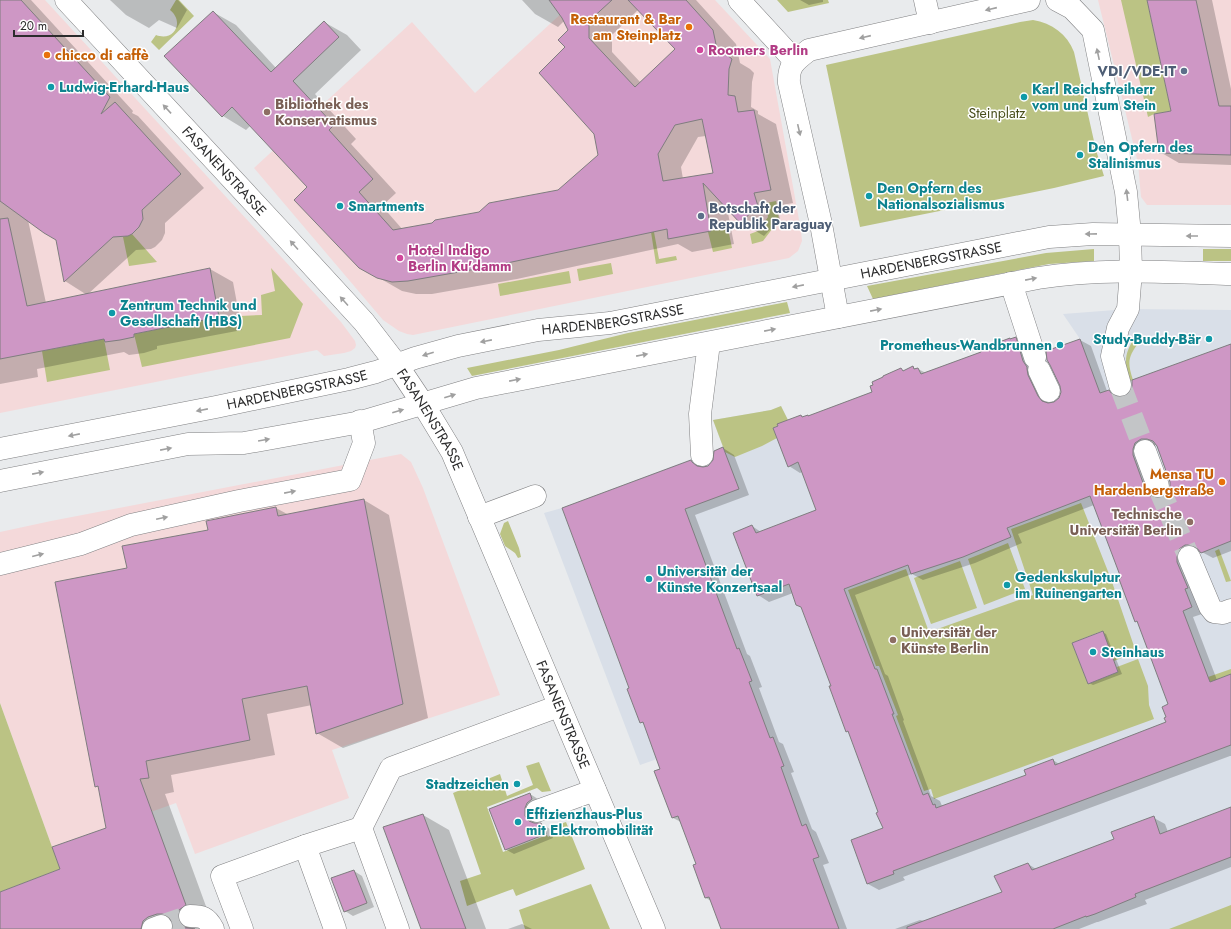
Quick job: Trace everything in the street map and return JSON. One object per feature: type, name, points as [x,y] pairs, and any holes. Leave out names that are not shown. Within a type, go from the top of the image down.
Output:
[{"type":"main road","name":"FASANENSTRASSE","points":[[66,0],[364,322],[397,365],[423,404],[452,452],[654,929]]},
{"type":"main road","points":[[739,0],[795,61]]},
{"type":"main road","points":[[925,0],[930,22]]},
{"type":"main road","points":[[838,317],[820,224],[789,84],[788,73],[795,61],[809,50],[1029,0]]},
{"type":"main road","points":[[1057,0],[1072,8],[1093,30],[1126,192],[1130,234],[1131,271],[1128,309],[1118,328],[1112,356],[1120,385]]},
{"type":"main road","name":"HARDENBERGSTRASSE","points":[[0,449],[342,381],[376,372],[443,350],[538,330],[610,323],[1049,237],[1093,234],[1231,236]]},
{"type":"main road","points":[[0,481],[188,444],[244,443],[360,422],[476,388],[1066,273],[1131,271],[1231,274]]},
{"type":"main road","points":[[1011,283],[1037,363],[1049,391]]},
{"type":"main road","points":[[702,456],[694,416],[709,342]]},
{"type":"main road","points":[[0,564],[80,544],[131,525],[239,501],[350,480],[364,443],[360,422]]},
{"type":"main road","points":[[1145,451],[1158,486]]},
{"type":"main road","points":[[479,517],[535,496]]},
{"type":"main road","points":[[1189,557],[1210,607],[1214,612],[1223,613],[1231,610]]},
{"type":"main road","points":[[242,929],[222,876],[305,846],[361,828],[391,768],[560,706]]},
{"type":"main road","points":[[537,811],[595,790]]},
{"type":"main road","points":[[361,828],[398,929]]},
{"type":"main road","points":[[305,846],[335,929]]},
{"type":"main road","points":[[190,916],[201,916],[210,921],[213,929]]},
{"type":"shaded area","points":[[0,0],[45,0],[341,322],[355,341],[355,348],[344,353],[324,356],[317,350],[0,413]]},
{"type":"shaded area","points":[[576,0],[715,0],[770,59],[801,231],[802,241],[798,251],[789,258],[413,335],[399,331],[383,320],[254,168],[412,22],[475,93]]},
{"type":"shaded area","points":[[1098,0],[1231,0],[1231,205],[1147,205],[1141,197],[1138,163]]},
{"type":"shaded area","name":"Universität der Künste Berlin","points":[[1128,309],[1231,310],[1231,929],[721,929],[709,897],[705,898],[693,865],[696,863],[678,817],[672,818],[654,771],[660,769],[657,759],[640,765],[544,513],[562,508],[723,447],[713,420],[771,410],[781,406],[788,420],[801,415],[802,417],[808,416],[871,392],[870,386],[873,385],[872,381],[901,368],[903,370],[913,366],[914,369],[918,368],[921,374],[981,352],[981,350],[986,347],[1009,338],[1011,339],[1016,337],[1025,360],[1080,339],[1063,314]]},
{"type":"shaded area","points":[[401,454],[411,462],[423,488],[500,695],[332,750],[349,798],[195,854],[176,803],[52,847],[0,703],[0,532]]},
{"type":"green space","points":[[176,0],[179,0],[194,16],[159,50],[151,42],[156,35],[168,36],[175,30],[177,20],[170,10]]},
{"type":"green space","points":[[777,0],[828,0],[829,3],[788,12]]},
{"type":"green space","points":[[1121,0],[1147,0],[1171,111],[1154,114],[1148,117]]},
{"type":"green space","name":"Steinplatz","points":[[1033,20],[1040,21],[1058,30],[1067,40],[1074,52],[1096,150],[1104,176],[1054,188],[860,227],[826,65]]},
{"type":"green space","points":[[776,201],[779,220],[763,241],[752,244],[750,234],[758,231],[768,217],[766,203]]},
{"type":"green space","points":[[727,224],[732,248],[713,252],[708,232],[711,231],[711,228]]},
{"type":"green space","points":[[651,232],[654,232],[659,259],[676,256],[677,260],[656,264]]},
{"type":"green space","points":[[132,234],[157,262],[129,266],[123,237]]},
{"type":"green space","points":[[1094,249],[1094,261],[1049,264],[873,299],[867,286],[1046,253]]},
{"type":"green space","points":[[1203,249],[1231,249],[1231,261],[1203,261]]},
{"type":"green space","points":[[611,263],[613,274],[579,281],[577,269]]},
{"type":"green space","points":[[271,268],[303,304],[290,338],[142,367],[134,334],[219,317],[262,315],[261,295],[275,291]]},
{"type":"green space","points":[[569,271],[571,283],[500,296],[498,284]]},
{"type":"green space","points":[[787,302],[790,313],[472,376],[467,368],[559,350],[628,333]]},
{"type":"green space","points":[[1136,336],[1139,342],[1131,356],[1129,364],[1133,380],[1130,381],[1126,368],[1126,357],[1129,347]]},
{"type":"green space","points":[[104,339],[110,370],[47,382],[42,351]]},
{"type":"green space","points":[[781,406],[788,420],[773,428],[777,438],[735,457],[725,452],[713,420],[771,410]]},
{"type":"green space","points":[[1081,503],[1111,579],[1136,652],[1114,661],[1102,631],[1072,643],[1088,684],[1118,672],[1117,667],[1138,659],[1148,686],[1149,705],[1154,719],[934,799],[931,789],[924,791],[896,716],[898,715],[879,666],[876,666],[848,590],[906,569],[929,632],[1033,595],[1011,529]]},
{"type":"green space","points":[[508,521],[519,548],[521,557],[518,558],[515,553],[505,546],[500,534],[504,523]]},
{"type":"green space","points":[[1008,543],[1025,589],[984,605],[968,559]]},
{"type":"green space","points":[[1219,549],[1231,581],[1226,582],[1215,551]]},
{"type":"green space","points":[[960,561],[977,608],[931,624],[914,578]]},
{"type":"green space","points":[[1231,669],[1231,674],[1220,678],[1212,688],[1208,677]]},
{"type":"green space","points":[[0,703],[60,869],[0,892]]},
{"type":"green space","points":[[539,762],[551,791],[542,792],[537,788],[487,807],[503,852],[547,835],[548,837],[557,825],[566,822],[585,869],[516,896],[513,889],[467,906],[460,881],[481,874],[453,793],[500,774],[507,796],[533,785],[526,766]]},
{"type":"green space","points":[[591,884],[610,929],[525,929],[519,910]]},
{"type":"green space","points":[[1231,905],[1231,929],[1169,929]]},
{"type":"building","name":"Ludwig-Erhard-Haus","points":[[0,0],[21,0],[110,97],[101,114],[115,102],[181,174],[142,210],[143,219],[139,227],[132,234],[128,236],[113,237],[64,282],[56,240],[0,201]]},
{"type":"building","points":[[549,0],[612,0],[589,21],[589,38],[635,87],[675,49],[628,0],[686,0],[713,30],[717,49],[732,59],[729,69],[728,95],[735,96],[738,112],[754,110],[771,190],[754,193],[758,206],[740,223],[703,183],[711,231],[668,239],[667,229],[493,266],[408,281],[392,282],[377,278],[359,268],[294,200],[307,187],[232,107],[222,117],[164,56],[213,11],[271,72],[324,21],[339,37],[293,81],[334,125],[329,130],[373,179],[359,192],[393,230],[479,212],[489,203],[558,190],[598,155],[594,134],[539,73],[565,47],[558,40],[568,30],[562,18]],"holes":[[[702,119],[713,173],[663,181],[658,154],[675,125]]]},
{"type":"building","points":[[1147,0],[1196,0],[1219,106],[1231,106],[1231,155],[1159,153],[1154,114],[1171,111]]},
{"type":"building","name":"Zentrum Technik und Gesellschaft (HBS)","points":[[8,218],[27,306],[210,268],[219,317],[134,334],[134,337],[120,340],[105,342],[104,339],[0,359],[0,219]]},
{"type":"building","points":[[1016,337],[1023,361],[1027,367],[1028,375],[1038,396],[1042,401],[1048,403],[1054,402],[1059,398],[1061,392],[1060,386],[1047,360],[1046,351],[1080,339],[1100,393],[1109,390],[1117,397],[1124,397],[1129,393],[1132,388],[1132,380],[1231,344],[1231,541],[1201,553],[1196,547],[1185,545],[1179,549],[1177,562],[1188,588],[1185,589],[1192,607],[1183,611],[1210,682],[1231,674],[1231,745],[893,871],[894,874],[867,884],[851,840],[883,828],[876,813],[878,812],[848,731],[846,732],[829,686],[831,686],[801,607],[796,605],[789,584],[757,596],[733,533],[752,525],[756,533],[816,510],[798,462],[788,467],[773,428],[778,426],[777,424],[801,415],[802,417],[808,416],[872,392],[870,386],[873,385],[872,382],[901,368],[903,371],[913,366],[914,369],[918,368],[921,374],[981,352],[981,350],[986,347]],"holes":[[[1141,439],[1153,441],[1157,446],[1170,482],[1168,494],[1162,498],[1150,496],[1146,491],[1133,455],[1135,443]],[[1090,496],[1121,578],[1119,579],[1135,622],[1137,621],[1168,704],[1162,707],[1166,717],[1164,718],[1166,722],[1055,765],[1053,759],[1024,770],[1026,775],[936,808],[935,804],[933,805],[928,793],[923,795],[892,714],[894,714],[877,669],[875,669],[844,589],[908,565],[911,574],[963,557],[1011,537],[1007,528]]]},
{"type":"building","points":[[723,447],[739,489],[685,509],[737,649],[739,648],[752,681],[749,682],[770,738],[773,737],[784,766],[781,767],[802,826],[806,824],[819,857],[813,859],[839,929],[721,929],[709,897],[705,898],[693,865],[696,864],[678,816],[672,818],[654,771],[660,769],[643,722],[640,723],[627,689],[629,688],[562,508],[691,460],[697,466],[708,466],[713,460],[714,451]]},
{"type":"building","points":[[364,499],[403,704],[316,734],[307,686],[242,699],[250,740],[146,761],[149,778],[140,779],[186,905],[179,910],[179,922],[184,927],[195,929],[173,929],[173,921],[169,916],[157,914],[148,917],[143,921],[141,929],[0,929],[0,892],[60,869],[52,847],[106,828],[98,786],[95,787],[55,582],[127,568],[122,546],[208,530],[206,521],[276,507],[278,516]]},
{"type":"building","name":"Steinhaus","points":[[1103,631],[1118,672],[1088,684],[1072,643]]},
{"type":"building","name":"Effizienzhaus-Plus mit Elektromobilität","points":[[530,793],[532,799],[527,803],[525,808],[525,816],[529,821],[541,823],[546,834],[505,850],[489,809]]},
{"type":"building","points":[[1231,807],[1231,857],[1135,894],[1136,897],[1095,914],[1053,929],[907,929],[907,927],[1002,892],[994,876],[1028,863],[1032,870],[1114,839],[1111,832],[1154,816],[1160,834]]},
{"type":"building","points":[[423,814],[466,929],[421,929],[383,827]]},
{"type":"building","points":[[354,870],[367,903],[344,912],[331,878]]},
{"type":"tunnel","points":[[1120,385],[1145,451]]},
{"type":"tunnel","points":[[1158,486],[1189,557]]},
{"type":"tunnel","points":[[161,926],[190,916]]},
{"type":"place","name":"Restaurant & Bar am Steinplatz","points":[[689,27]]},
{"type":"place","name":"Roomers Berlin","points":[[700,50]]},
{"type":"place","name":"chicco di caffè","points":[[47,55]]},
{"type":"place","name":"VDI/VDE-IT","points":[[1184,71]]},
{"type":"place","name":"Ludwig-Erhard-Haus","points":[[51,87]]},
{"type":"place","name":"Karl Reichsfreiherr vom und zum Stein","points":[[1024,97]]},
{"type":"place","name":"Bibliothek des Konservatismus","points":[[267,112]]},
{"type":"place","name":"Den Opfern des Stalinismus","points":[[1080,155]]},
{"type":"place","name":"Den Opfern des Nationalsozialismus","points":[[869,196]]},
{"type":"place","name":"Smartments","points":[[340,206]]},
{"type":"place","name":"Botschaft der Republik Paraguay","points":[[701,216]]},
{"type":"place","name":"Hotel Indigo Berlin Ku'damm","points":[[400,258]]},
{"type":"place","name":"Zentrum Technik und Gesellschaft (HBS)","points":[[112,313]]},
{"type":"place","name":"Study-Buddy-Bär","points":[[1209,339]]},
{"type":"place","name":"Prometheus-Wandbrunnen","points":[[1060,345]]},
{"type":"place","name":"Mensa TU Hardenbergstraße","points":[[1222,482]]},
{"type":"place","name":"Technische Universität Berlin","points":[[1190,522]]},
{"type":"place","name":"Universität der Künste Konzertsaal","points":[[649,579]]},
{"type":"place","name":"Gedenkskulptur im Ruinengarten","points":[[1007,585]]},
{"type":"place","name":"Universität der Künste Berlin","points":[[893,640]]},
{"type":"place","name":"Steinhaus","points":[[1093,652]]},
{"type":"place","name":"Stadtzeichen","points":[[517,784]]},
{"type":"place","name":"Effizienzhaus-Plus mit Elektromobilität","points":[[518,822]]}]
